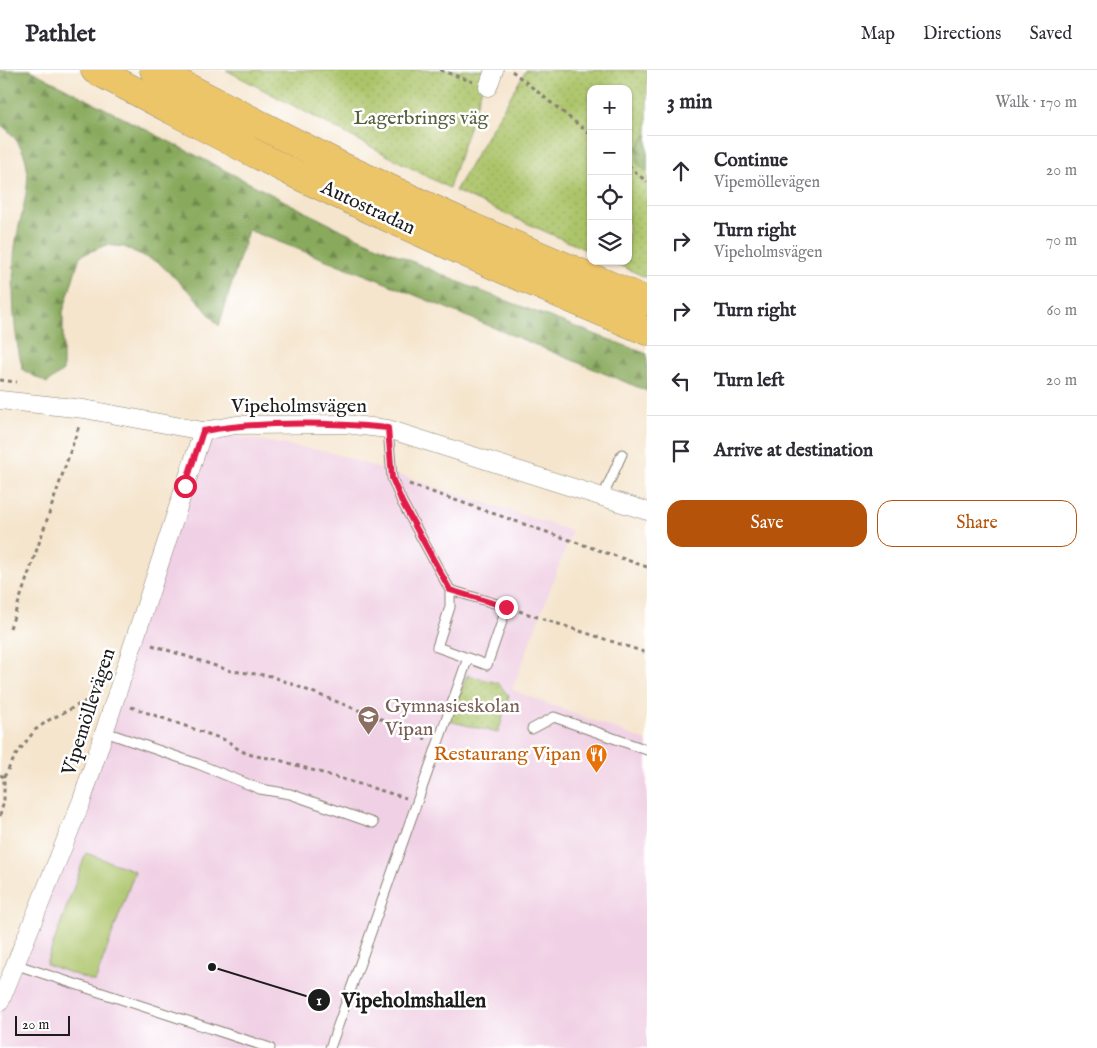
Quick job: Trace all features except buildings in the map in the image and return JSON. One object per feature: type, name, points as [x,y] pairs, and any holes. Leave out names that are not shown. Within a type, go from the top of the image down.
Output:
[{"type":"highway","name":"Autostradan","points":[[95,70],[338,194],[534,284],[647,332]]},
{"type":"highway","name":"Autostradan","points":[[154,70],[343,167],[472,227],[647,301]]},
{"type":"street","points":[[488,87],[494,70]]},
{"type":"street","name":"Vipeholmsvägen","points":[[0,400],[84,409],[203,431],[236,425],[345,424],[388,428],[647,511]]},
{"type":"street","name":"Vipemöllevägen","points":[[0,1002],[82,800],[203,431]]},
{"type":"lane","points":[[388,428],[392,478],[402,502],[450,590],[450,607],[437,647],[487,665],[506,607],[450,590]]},
{"type":"lane","points":[[603,496],[622,454]]},
{"type":"lane","points":[[330,1048],[468,658]]},
{"type":"lane","points":[[532,729],[554,717],[647,750]]},
{"type":"lane","points":[[105,732],[198,764],[260,790],[290,794],[373,823]]},
{"type":"lane","points":[[14,964],[270,1048]]},
{"type":"path","points":[[440,70],[488,87]]},
{"type":"path","points":[[511,70],[587,133]]},
{"type":"path","points":[[632,169],[647,182]]},
{"type":"path","points":[[0,380],[20,384]]},
{"type":"path","points":[[10,628],[84,409]]},
{"type":"path","points":[[392,478],[647,567]]},
{"type":"path","points":[[506,607],[647,652]]},
{"type":"path","points":[[135,639],[231,671],[271,676],[386,721],[438,745]]},
{"type":"path","points":[[0,816],[4,801],[2,776],[16,755],[35,730],[49,720],[92,698],[100,683]]},
{"type":"path","points":[[115,702],[228,741],[237,749],[252,757],[272,758],[418,801]]},
{"type":"shaded area","name":"Gymnasieskolan Vipan","points":[[203,431],[329,452],[572,531],[512,690],[647,741],[647,1048],[0,1048],[0,1002],[82,800]]},
{"type":"green space","points":[[0,70],[30,70],[337,228],[468,286],[647,354],[647,391],[376,279],[248,230],[219,326],[193,295],[159,263],[124,247],[106,245],[80,256],[63,312],[63,371],[47,383],[23,370],[17,343],[13,301],[14,259],[27,187],[27,171],[24,155],[15,139],[0,124]]},
{"type":"green space","name":"Lagerbrings väg","points":[[226,70],[488,70],[449,188]]},
{"type":"green space","points":[[526,70],[647,70],[647,278],[619,265],[632,265],[632,85],[587,85],[587,250],[455,191]]},
{"type":"green space","points":[[646,134],[647,172],[638,164],[637,148]]},
{"type":"green space","points":[[467,675],[498,683],[509,696],[498,733],[449,721]]},
{"type":"green space","points":[[86,853],[135,871],[95,982],[46,964]]},
{"type":"place","name":"Gymnasieskolan Vipan","points":[[369,736]]},
{"type":"place","name":"Restaurang Vipan","points":[[597,773]]},
{"type":"place","name":"Vipeholmshallen","points":[[212,967]]},
{"type":"route","points":[[185,486],[203,431],[236,425],[345,424],[388,428],[392,478],[402,502],[450,590],[506,607]]}]
